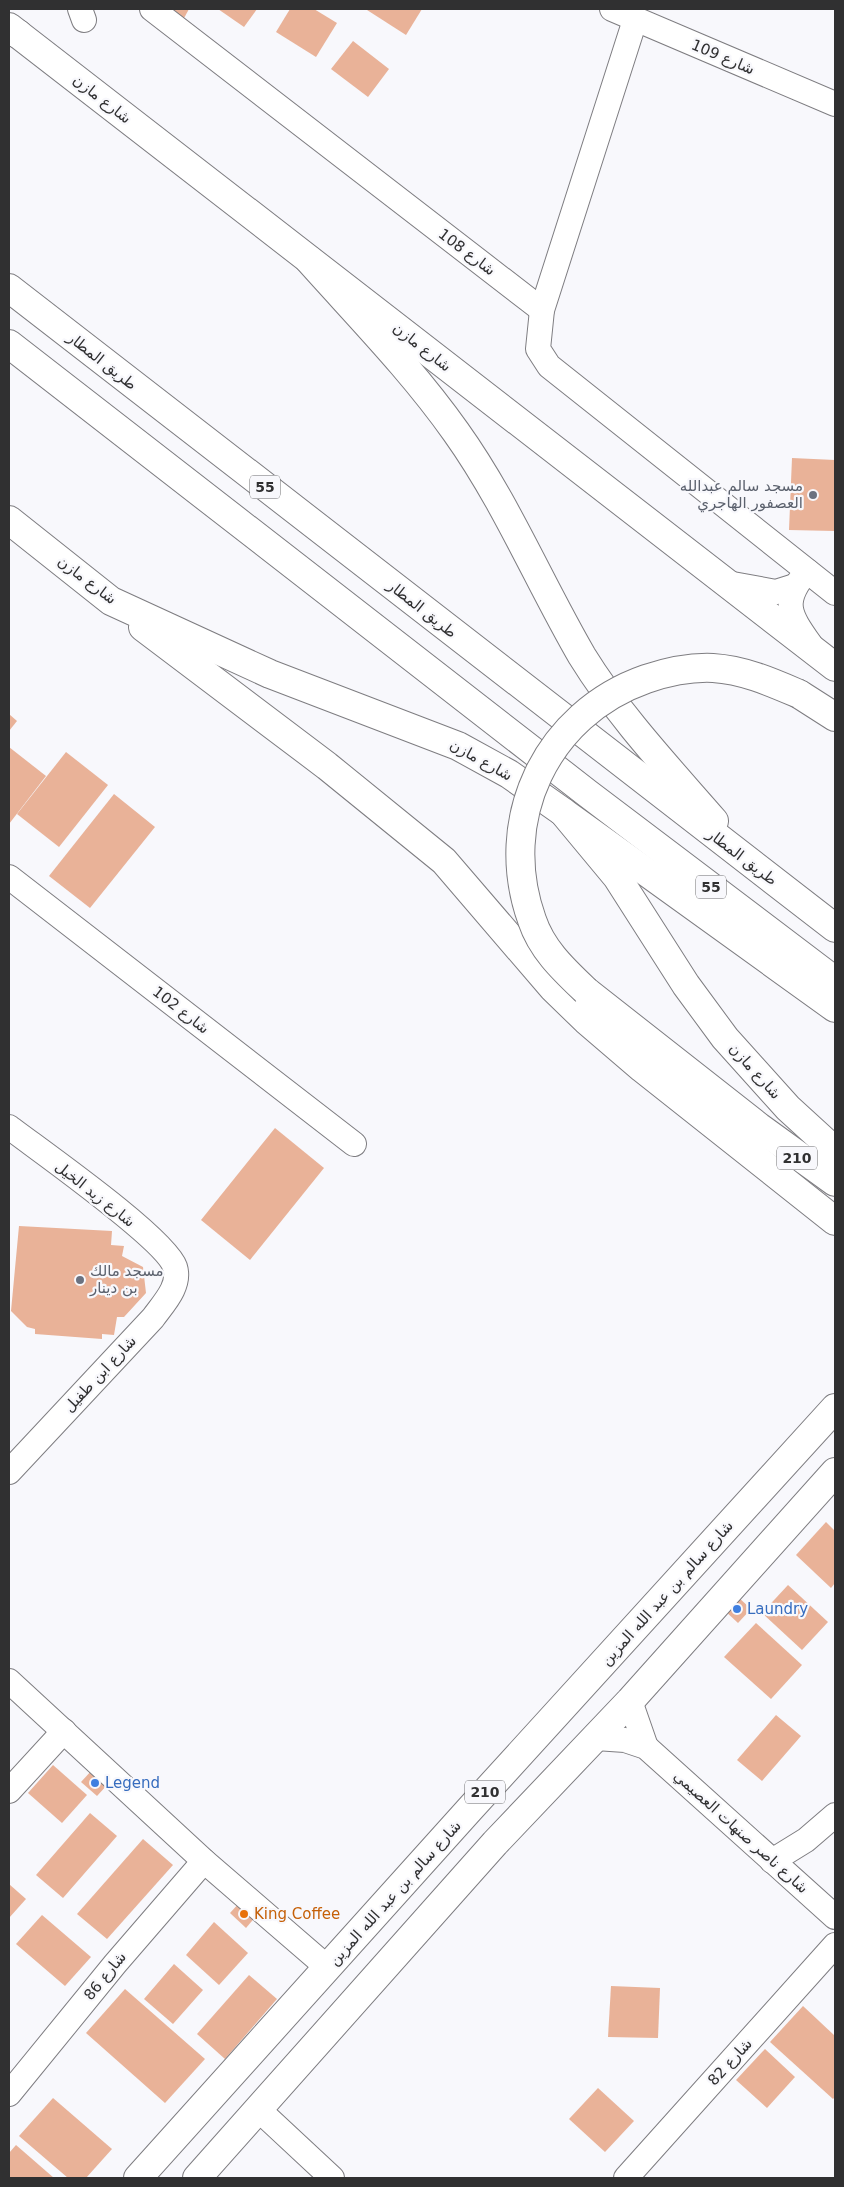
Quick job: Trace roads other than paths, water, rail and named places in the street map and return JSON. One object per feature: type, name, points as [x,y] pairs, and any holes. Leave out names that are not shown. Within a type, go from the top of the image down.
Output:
[{"type":"main road","name":"شارع مازن","points":[[12,30],[825,658]]},
{"type":"main road","points":[[309,260],[422,388],[456,431],[480,468],[583,656],[642,740],[753,866]]},
{"type":"main road","name":"طريق المطار","points":[[9,288],[835,928]]},
{"type":"main road","name":"55","points":[[9,344],[586,793],[835,981]]},
{"type":"main road","name":"شارع مازن","points":[[9,520],[111,601],[270,674],[458,746],[509,774],[563,812],[617,877],[686,985],[725,1038],[788,1108],[835,1151]]},
{"type":"main road","points":[[111,601],[327,766],[444,861],[553,988],[586,1020],[642,1068],[835,1221]]},
{"type":"main road","points":[[835,717],[800,694],[758,676],[712,668],[667,672],[624,687],[585,712],[554,746],[532,787],[521,831],[521,877],[532,921],[554,962],[586,991],[759,1127],[835,1182]]},
{"type":"main road","points":[[563,812],[835,1008]]},
{"type":"main road","name":"210","points":[[759,1127],[835,1189]]},
{"type":"main road","name":"شارع سالم بن عبد الله المزين","points":[[138,2178],[469,1810],[835,1408]]},
{"type":"main road","name":"210","points":[[197,2178],[495,1843],[630,1701],[835,1472]]},
{"type":"main road","points":[[469,1810],[482,1811],[492,1819],[497,1831],[495,1843]]},
{"type":"street","name":"شارع 108","points":[[152,9],[542,310]]},
{"type":"street","name":"شارع 109","points":[[612,9],[835,104]]},
{"type":"street","points":[[635,20],[542,310],[538,349],[549,366],[801,578],[835,594]]},
{"type":"street","points":[[727,582],[776,592],[801,578]]},
{"type":"street","points":[[801,578],[791,594],[792,614],[797,624],[825,658]]},
{"type":"street","name":"شارع 102","points":[[9,877],[354,1144]]},
{"type":"street","name":"شارع زيد الخيل","points":[[9,1127],[136,1224],[161,1247],[175,1267]]},
{"type":"street","name":"شارع ابن طفيل","points":[[9,1472],[153,1318],[174,1290],[175,1267]]},
{"type":"street","points":[[9,1681],[204,1862],[328,1968]]},
{"type":"street","name":"شارع ناصر صنهات العصيمي","points":[[630,1701],[646,1747]]},
{"type":"street","points":[[9,1791],[64,1731]]},
{"type":"street","name":"شارع ناصر صنهات العصيمي","points":[[596,1738],[625,1740],[646,1747],[835,1917]]},
{"type":"street","points":[[772,1862],[806,1840],[835,1816]]},
{"type":"street","name":"شارع 86","points":[[9,2094],[115,1964],[204,1862]]},
{"type":"street","name":"شارع 82","points":[[626,2178],[835,1946]]},
{"type":"street","points":[[259,2110],[332,2178]]},
{"type":"place","name":"مسجد سالم عبدالله العصفور الهاجري","points":[[813,495]]},
{"type":"place","name":"مسجد مالك بن دينار","points":[[80,1280]]},
{"type":"place","name":"Laundry","points":[[737,1609]]},
{"type":"place","name":"Legend","points":[[95,1783]]},
{"type":"place","name":"King Coffee","points":[[244,1914]]}]
